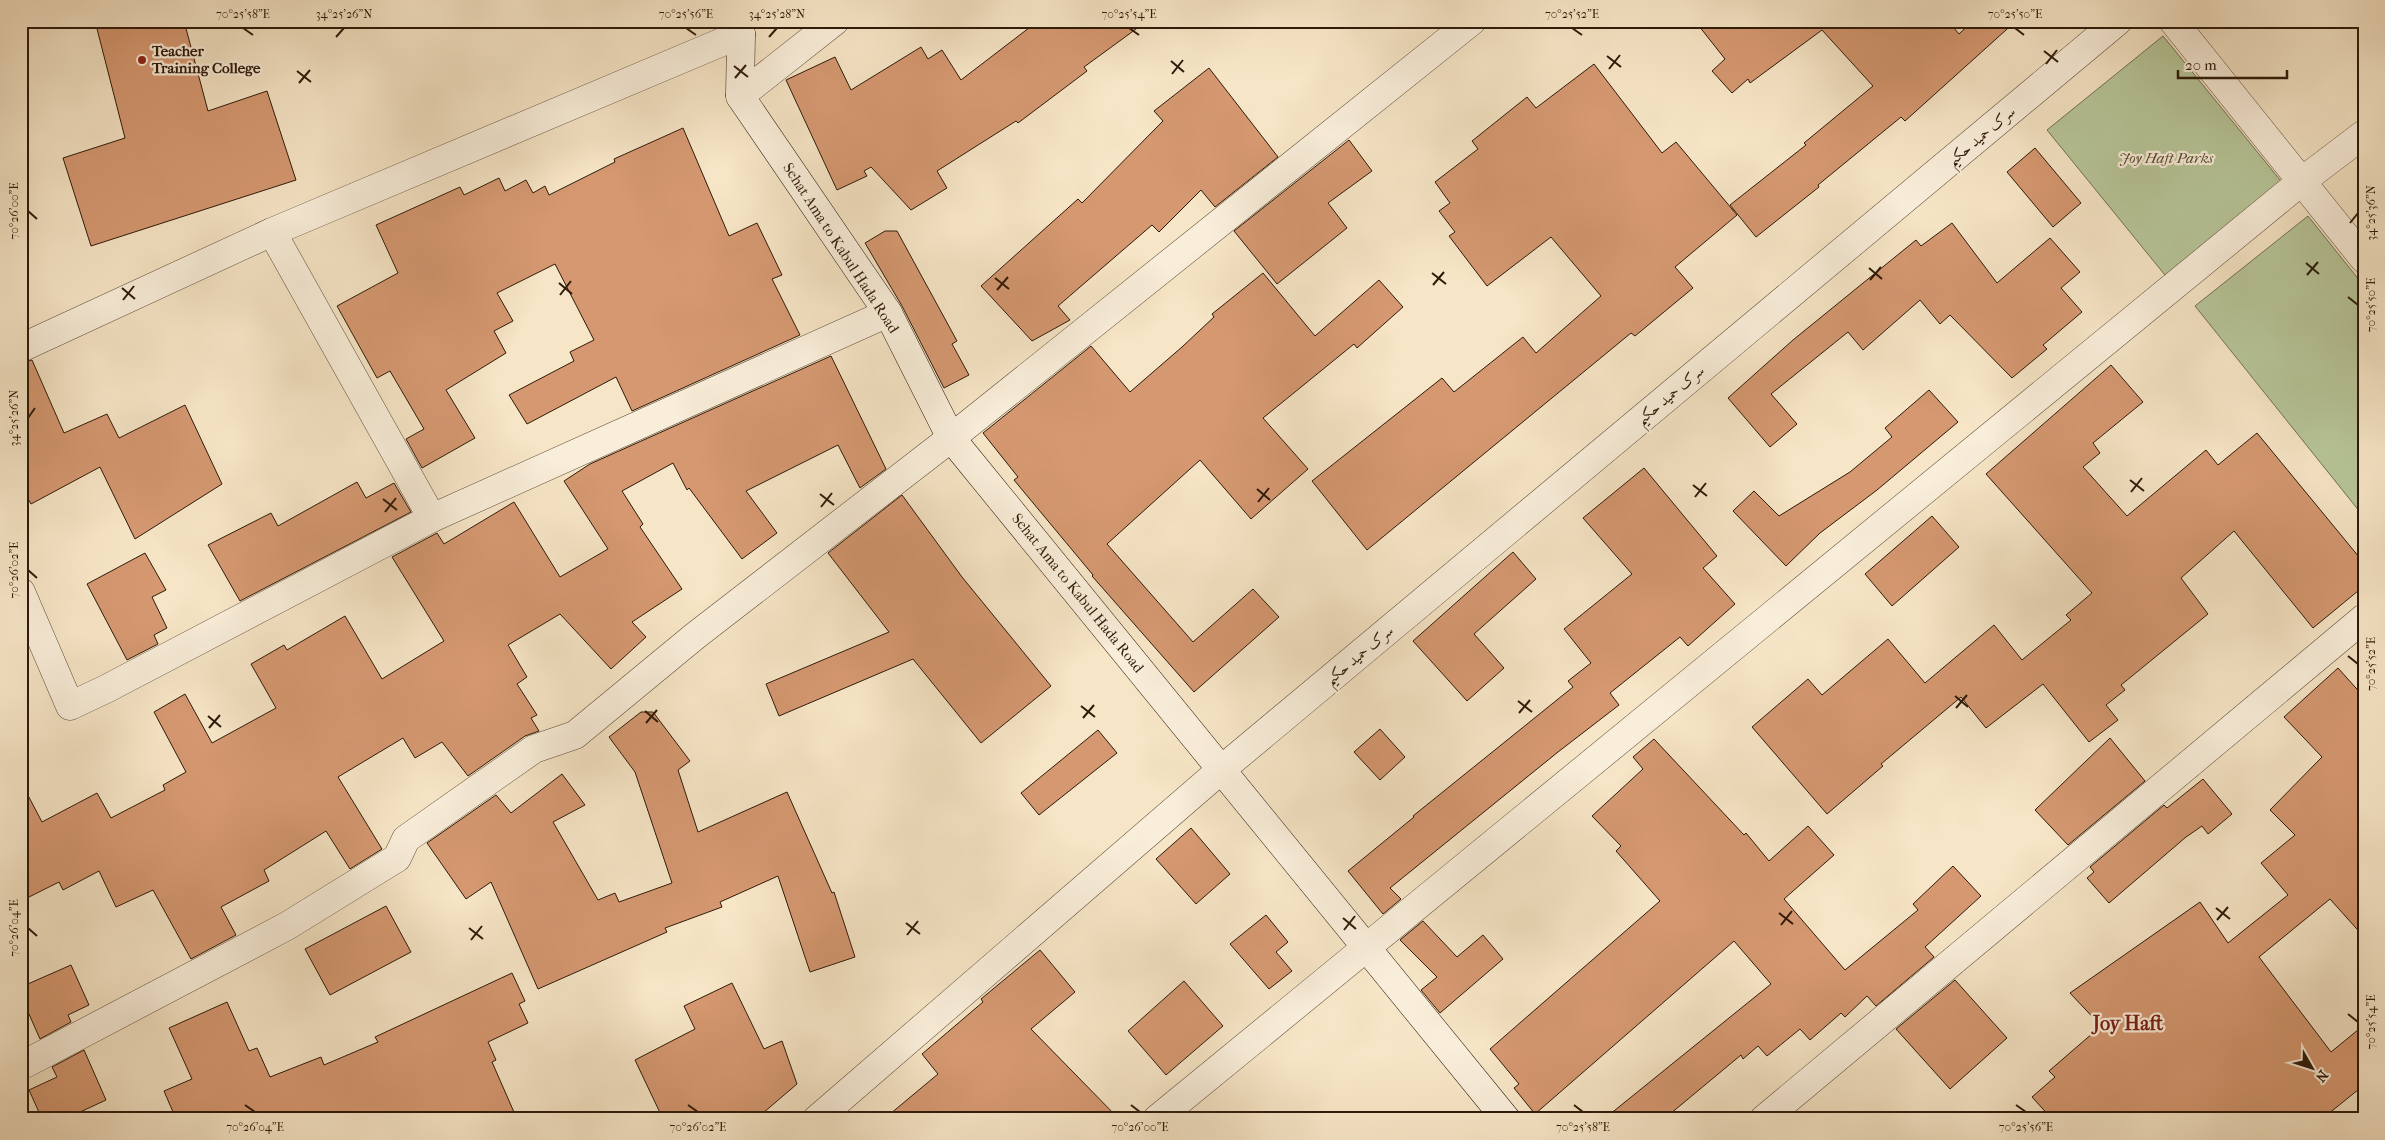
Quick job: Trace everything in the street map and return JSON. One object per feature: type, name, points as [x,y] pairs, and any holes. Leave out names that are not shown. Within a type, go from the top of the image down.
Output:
[{"type":"street","points":[[740,96],[835,21]]},
{"type":"street","points":[[21,1066],[286,926],[397,858],[406,839],[534,749],[575,735],[695,636],[951,438],[1472,21]]},
{"type":"street","name":"سرک حمید حکیم","points":[[817,1119],[1222,769],[2118,21]]},
{"type":"street","points":[[2173,21],[2364,258]]},
{"type":"street","points":[[21,348],[272,232],[739,28],[740,96]]},
{"type":"street","name":"Sehat Ama to Kabul Hada Road","points":[[740,96],[888,313],[951,438],[1506,1119]]},
{"type":"street","points":[[1157,1119],[2302,181],[2364,134]]},
{"type":"street","points":[[272,232],[432,518]]},
{"type":"street","points":[[21,592],[70,706],[106,689],[432,518],[888,313]]},
{"type":"street","points":[[1764,1119],[2364,618]]},
{"type":"green space","name":"Joy Haft Parks","points":[[2163,36],[2285,186],[2169,280],[2047,130]]},
{"type":"green space","points":[[2308,216],[2364,286],[2364,517],[2195,306]]},
{"type":"building","points":[[95,21],[184,21],[208,111],[267,91],[296,180],[91,246],[63,158],[125,138]]},
{"type":"building","points":[[1038,21],[1147,21],[1084,67],[1087,71],[1018,123],[1016,121],[937,171],[947,188],[911,210],[871,167],[864,171],[867,176],[837,190],[786,80],[835,57],[851,90],[921,47],[928,59],[942,50],[961,80]]},
{"type":"building","points":[[1695,21],[1948,21],[1959,34],[1973,21],[2016,21],[1905,121],[1901,117],[1818,185],[1819,187],[1756,237],[1730,205],[1806,145],[1804,143],[1873,86],[1822,30],[1750,83],[1748,79],[1732,93],[1712,71],[1725,59]]},
{"type":"building","points":[[1594,64],[1662,153],[1676,142],[1737,215],[1675,267],[1693,288],[1635,336],[1631,333],[1367,550],[1312,481],[1442,378],[1454,392],[1523,337],[1536,353],[1601,296],[1551,237],[1487,286],[1449,236],[1455,232],[1439,211],[1450,203],[1435,182],[1478,149],[1472,141],[1527,97],[1536,108]]},
{"type":"building","points":[[1209,68],[1278,157],[1215,207],[1201,190],[1159,232],[1152,225],[1058,306],[1070,320],[1032,341],[981,286],[1078,199],[1082,203],[1163,121],[1154,111]]},
{"type":"building","points":[[683,128],[729,236],[757,223],[782,275],[772,279],[800,335],[632,411],[616,377],[527,424],[509,395],[574,361],[570,352],[594,340],[555,264],[497,293],[513,321],[494,331],[506,353],[446,390],[475,438],[422,468],[406,439],[424,429],[390,371],[377,378],[337,306],[398,273],[376,225],[460,187],[464,195],[499,178],[505,191],[526,180],[533,193],[545,186],[549,195],[615,162],[614,159]]},
{"type":"building","points":[[1349,140],[1372,171],[1328,203],[1347,228],[1277,284],[1234,231]]},
{"type":"building","points":[[2035,148],[2081,203],[2053,227],[2007,172]]},
{"type":"building","points":[[1952,223],[1997,283],[2050,238],[2080,272],[2061,288],[2082,312],[2043,345],[2047,349],[2012,378],[1950,315],[1940,324],[1920,300],[1863,350],[1848,332],[1771,394],[1797,424],[1770,447],[1728,398],[1793,340],[1916,240],[1921,246]]},
{"type":"building","points":[[885,231],[897,231],[957,341],[952,344],[969,375],[944,388],[902,306],[865,243]]},
{"type":"building","points":[[1263,273],[1315,336],[1379,280],[1403,307],[1357,348],[1354,344],[1263,418],[1308,469],[1251,519],[1200,460],[1107,544],[1193,642],[1253,589],[1279,617],[1194,692],[1092,576],[1014,480],[1018,477],[983,433],[1091,346],[1130,392],[1214,317],[1212,314]]},
{"type":"building","points":[[831,356],[886,469],[860,488],[838,445],[746,491],[777,533],[742,559],[689,488],[687,490],[673,463],[622,491],[643,524],[640,527],[682,589],[632,622],[646,637],[611,669],[560,614],[508,645],[527,677],[517,684],[537,715],[531,718],[539,731],[525,736],[468,776],[442,742],[415,758],[403,738],[338,777],[382,849],[350,869],[326,831],[264,870],[269,881],[221,907],[236,935],[191,959],[153,890],[116,907],[99,871],[63,890],[59,882],[21,901],[21,782],[42,822],[97,793],[111,818],[165,790],[163,785],[186,772],[154,712],[185,694],[212,743],[276,708],[251,664],[284,645],[287,650],[345,616],[382,679],[444,641],[392,557],[437,533],[444,544],[514,502],[560,577],[608,549],[564,481],[590,464]]},
{"type":"building","points":[[32,360],[64,433],[107,414],[119,438],[185,405],[222,484],[135,539],[100,467],[31,504],[21,486],[21,363]]},
{"type":"building","points":[[2111,365],[2143,402],[2093,443],[2100,453],[2083,467],[2127,516],[2206,450],[2218,465],[2257,433],[2364,563],[2364,586],[2313,628],[2234,531],[2181,578],[2208,614],[2121,685],[2125,690],[2106,705],[2118,720],[2089,742],[2043,684],[1986,728],[1961,697],[1881,764],[1883,766],[1827,814],[1752,727],[1808,679],[1822,695],[1888,639],[1925,683],[1994,625],[2022,660],[2071,620],[2066,615],[2092,593],[1986,474]]},
{"type":"building","points":[[1929,390],[1958,422],[1877,490],[1820,533],[1786,566],[1733,511],[1754,491],[1779,516],[1850,472],[1892,437],[1885,428]]},
{"type":"building","points":[[1644,468],[1717,556],[1703,568],[1735,604],[1688,646],[1680,637],[1610,693],[1619,705],[1390,888],[1401,899],[1383,914],[1348,871],[1573,687],[1568,681],[1591,663],[1564,629],[1632,574],[1583,518]]},
{"type":"building","points":[[357,482],[366,498],[394,483],[411,512],[240,601],[208,545],[271,513],[278,526]]},
{"type":"building","points":[[902,495],[962,577],[1051,686],[981,743],[913,659],[779,716],[766,684],[889,632],[828,553]]},
{"type":"building","points":[[1932,516],[1959,547],[1892,606],[1865,574]]},
{"type":"building","points":[[1513,552],[1536,579],[1474,634],[1504,668],[1467,701],[1413,641]]},
{"type":"building","points":[[145,553],[166,590],[152,597],[167,628],[154,635],[158,644],[127,660],[87,584]]},
{"type":"building","points":[[2338,668],[2364,697],[2364,937],[2330,899],[2259,957],[2331,1052],[2364,1025],[2364,1085],[2322,1119],[2052,1119],[2032,1097],[2055,1077],[2049,1071],[2101,1026],[2070,993],[2200,902],[2228,943],[2288,895],[2261,863],[2295,835],[2270,810],[2322,757],[2284,717]]},
{"type":"building","points":[[641,712],[653,712],[690,761],[678,770],[698,832],[787,792],[832,893],[834,892],[855,957],[810,972],[778,876],[720,902],[722,907],[665,928],[667,932],[538,989],[491,882],[466,899],[427,843],[496,795],[511,813],[562,774],[585,805],[553,822],[598,900],[615,893],[619,902],[672,883],[635,772],[609,737]]},
{"type":"building","points":[[1380,729],[1405,757],[1380,780],[1354,752]]},
{"type":"building","points":[[1098,730],[1117,753],[1039,815],[1021,793]]},
{"type":"building","points":[[2110,738],[2145,781],[2068,845],[2035,810]]},
{"type":"building","points":[[1654,739],[1744,835],[1746,833],[1769,861],[1808,826],[1834,855],[1784,899],[1845,970],[1918,910],[1913,904],[1953,866],[1981,896],[1925,947],[1934,957],[1876,1006],[1867,996],[1845,1017],[1841,1013],[1810,1040],[1800,1029],[1767,1056],[1758,1046],[1743,1059],[1741,1055],[1664,1119],[1604,1119],[1771,984],[1734,941],[1535,1114],[1514,1088],[1519,1084],[1490,1049],[1660,901],[1616,851],[1621,846],[1592,816],[1643,769],[1633,757]]},
{"type":"building","points":[[2203,779],[2232,814],[2208,834],[2202,826],[2186,837],[2109,903],[2087,878],[2094,872],[2090,867],[2164,805],[2167,808]]},
{"type":"building","points":[[1191,828],[1230,874],[1196,904],[1156,859]]},
{"type":"building","points":[[386,906],[411,952],[330,995],[305,949]]},
{"type":"building","points":[[1266,915],[1288,942],[1276,952],[1292,971],[1269,989],[1230,944]]},
{"type":"building","points":[[1423,921],[1457,957],[1483,935],[1503,959],[1440,1013],[1421,990],[1437,977],[1400,940]]},
{"type":"building","points":[[1040,950],[1075,992],[1031,1029],[1119,1119],[884,1119],[938,1074],[922,1054],[983,1002],[981,999]]},
{"type":"building","points":[[71,965],[89,1005],[68,1015],[71,1022],[40,1039],[21,996],[21,987]]},
{"type":"building","points":[[512,973],[525,1001],[519,1004],[528,1023],[488,1042],[496,1060],[492,1062],[517,1119],[176,1119],[164,1091],[192,1079],[169,1028],[227,1002],[249,1051],[257,1048],[270,1077],[321,1057],[324,1065],[378,1042],[375,1037]]},
{"type":"building","points":[[1955,980],[2007,1038],[1950,1089],[1896,1029]]},
{"type":"building","points":[[1184,981],[1223,1026],[1166,1075],[1128,1031]]},
{"type":"building","points":[[732,983],[764,1049],[782,1041],[797,1084],[756,1119],[663,1119],[635,1060],[695,1029],[684,1006]]},
{"type":"building","points":[[84,1050],[106,1100],[65,1119],[42,1119],[29,1090],[57,1077],[52,1067]]},
{"type":"place","name":"Teacher Training College","points":[[142,60]]},
{"type":"district","name":"Joy Haft","points":[[2128,1023]]}]
